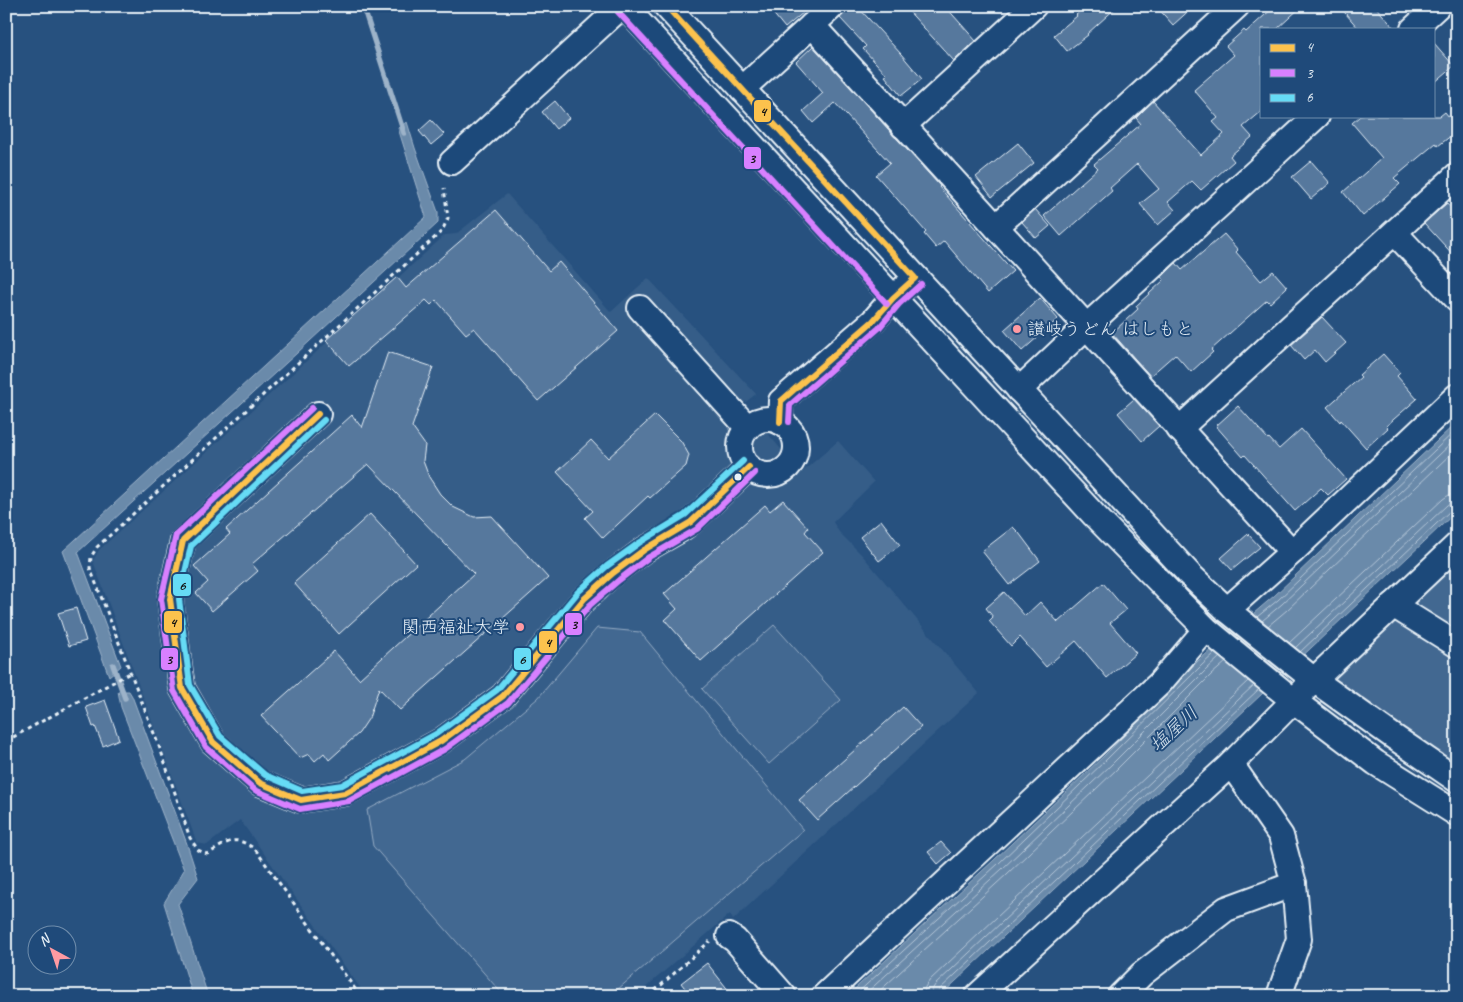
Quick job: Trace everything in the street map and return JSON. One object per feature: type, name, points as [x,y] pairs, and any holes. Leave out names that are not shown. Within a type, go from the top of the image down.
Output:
[{"type":"street","points":[[452,162],[623,6],[1094,515],[1206,630],[1294,701],[1376,763],[1457,814]]},
{"type":"street","points":[[666,6],[1190,575],[1227,610],[1314,680],[1457,780]]},
{"type":"street","points":[[742,88],[833,6]]},
{"type":"street","points":[[904,126],[1034,6]]},
{"type":"street","points":[[996,227],[1236,6]]},
{"type":"street","points":[[1414,28],[1438,6]]},
{"type":"street","points":[[812,25],[1292,552]]},
{"type":"street","points":[[1019,390],[1315,118]]},
{"type":"street","points":[[1180,429],[1457,176]]},
{"type":"street","points":[[1395,233],[1457,299]]},
{"type":"street","points":[[780,422],[781,401],[873,321],[893,298],[915,278]]},
{"type":"street","points":[[640,308],[748,428]]},
{"type":"street","points":[[1227,610],[1292,552],[1457,396]]},
{"type":"street","points":[[318,414],[183,541],[170,599],[182,688],[213,742],[260,783],[301,800],[345,793],[441,741],[503,696],[584,599],[613,573],[644,550],[691,522],[749,467]]},
{"type":"street","points":[[763,419],[772,419],[787,426],[795,442],[795,452],[792,461],[786,468],[778,473],[769,475],[749,467],[741,454],[740,444],[742,435],[748,428],[755,422],[763,419]]},
{"type":"street","points":[[977,996],[1231,764],[1314,680],[1457,545]]},
{"type":"street","points":[[1393,605],[1457,646]]},
{"type":"street","points":[[824,996],[1158,684],[1206,630]]},
{"type":"street","points":[[1231,764],[1281,836],[1294,884],[1299,939],[1279,996]]},
{"type":"street","points":[[1120,996],[1142,974],[1226,909],[1294,884]]},
{"type":"street","points":[[729,936],[784,996]]},
{"type":"path","points":[[360,996],[255,850],[244,842],[235,841],[227,842],[207,854],[198,850],[190,838],[162,754],[90,568],[91,556],[96,548],[442,231],[448,218],[444,188]]},
{"type":"path","points":[[6,741],[130,673]]},
{"type":"path","points":[[649,996],[712,940],[720,935],[729,936]]},
{"type":"shaded area","name":"関西福祉大学","points":[[507,194],[611,312],[648,278],[756,394],[743,404],[801,473],[838,441],[874,482],[833,522],[839,532],[862,555],[979,693],[733,920],[730,914],[636,996],[366,996],[240,820],[207,845],[197,843],[93,561],[99,550],[445,235],[456,234]]},
{"type":"shaded area","points":[[1457,545],[1457,779],[1314,680]]},
{"type":"shaded area","points":[[774,625],[841,700],[769,764],[702,689]]},
{"type":"shaded area","points":[[597,628],[640,632],[803,830],[610,996],[504,996],[373,846],[367,810],[465,759],[538,698]]},
{"type":"water","points":[[407,122],[438,212],[438,223],[78,552],[121,666],[109,676],[63,551],[426,217],[398,128]]},
{"type":"water","name":"塩屋川","points":[[1457,422],[1457,511],[940,996],[847,996],[1104,756],[1198,661],[1274,596]]},
{"type":"water","points":[[118,691],[129,691],[132,696],[198,878],[178,904],[208,996],[193,996],[164,903],[184,870],[121,707]]},
{"type":"building","points":[[767,6],[811,6],[785,28]]},
{"type":"building","points":[[846,6],[857,6],[922,79],[901,96],[885,76],[887,75],[863,49],[866,46],[840,18],[846,11]]},
{"type":"building","points":[[904,6],[945,6],[976,41],[954,61]]},
{"type":"building","points":[[1086,6],[1118,6],[1088,35],[1067,51],[1054,35]]},
{"type":"building","points":[[1156,6],[1194,6],[1173,25]]},
{"type":"building","points":[[1275,6],[1302,6],[1278,28],[1260,28],[1260,113],[1243,127],[1252,137],[1230,156],[1234,161],[1201,190],[1192,181],[1168,202],[1175,210],[1158,225],[1140,204],[1159,189],[1137,164],[1110,188],[1112,191],[1061,236],[1044,216],[1098,168],[1094,164],[1141,124],[1136,118],[1153,101],[1201,155],[1224,134],[1213,122],[1218,118],[1194,90],[1234,55],[1226,46],[1244,30],[1246,32]]},
{"type":"building","points":[[1339,6],[1375,6],[1394,28],[1358,28]]},
{"type":"building","points":[[1436,45],[1454,66],[1436,81]]},
{"type":"building","points":[[813,46],[940,186],[1013,271],[988,293],[944,241],[936,248],[924,234],[926,232],[876,175],[890,163],[835,103],[813,123],[803,111],[823,93],[796,62]]},
{"type":"building","points":[[555,101],[569,118],[556,129],[542,112]]},
{"type":"building","points":[[1445,112],[1457,127],[1457,131],[1438,146],[1436,143],[1394,178],[1400,184],[1363,216],[1343,192],[1382,158],[1352,123],[1358,118],[1436,118],[1436,116],[1440,116]]},
{"type":"building","points":[[431,120],[444,134],[431,145],[419,131]]},
{"type":"building","points":[[1018,143],[1034,163],[992,197],[976,177]]},
{"type":"building","points":[[1311,161],[1330,183],[1311,199],[1292,177]]},
{"type":"building","points":[[1447,203],[1457,215],[1457,259],[1424,223]]},
{"type":"building","points":[[1035,209],[1050,226],[1036,238],[1022,222]]},
{"type":"building","points":[[496,210],[549,271],[559,262],[618,331],[538,401],[474,328],[466,334],[436,300],[431,305],[426,300],[349,366],[326,340],[397,277],[406,288]]},
{"type":"building","points":[[1224,234],[1238,250],[1236,252],[1261,281],[1273,271],[1287,287],[1270,303],[1267,300],[1211,350],[1213,352],[1191,372],[1175,354],[1150,376],[1112,333],[1138,309],[1136,306],[1164,280],[1162,277],[1176,263],[1182,270]]},
{"type":"building","points":[[1040,298],[1058,319],[1022,351],[1004,330]]},
{"type":"building","points":[[1322,317],[1346,343],[1325,362],[1315,350],[1304,360],[1291,345]]},
{"type":"building","points":[[388,352],[433,367],[412,427],[425,445],[423,461],[429,477],[440,494],[453,507],[474,517],[492,516],[548,578],[400,710],[379,688],[369,718],[359,733],[329,760],[324,753],[315,761],[309,754],[300,758],[261,716],[334,651],[359,679],[474,574],[368,464],[252,564],[258,571],[212,611],[196,593],[208,582],[194,566],[230,534],[226,529],[352,415],[362,428]]},
{"type":"building","points":[[1383,354],[1400,373],[1397,376],[1417,399],[1386,426],[1388,428],[1366,448],[1327,407],[1361,377],[1359,375]]},
{"type":"building","points":[[1134,399],[1159,426],[1142,441],[1118,413]]},
{"type":"building","points":[[1238,406],[1279,449],[1301,429],[1346,479],[1328,495],[1321,488],[1295,511],[1216,426]]},
{"type":"building","points":[[655,415],[681,441],[689,455],[686,466],[650,498],[648,496],[603,538],[585,518],[593,511],[557,472],[591,440],[608,458]]},
{"type":"building","points":[[783,500],[808,528],[805,532],[823,552],[701,661],[665,620],[677,609],[664,594],[765,505],[770,511]]},
{"type":"building","points":[[370,514],[416,564],[339,634],[294,583]]},
{"type":"building","points":[[881,520],[900,545],[879,561],[860,537]]},
{"type":"building","points":[[1013,527],[1040,561],[1009,585],[982,551]]},
{"type":"building","points":[[1248,534],[1260,547],[1232,570],[1221,558]]},
{"type":"building","points":[[1103,583],[1126,610],[1110,623],[1136,653],[1107,678],[1076,641],[1046,667],[1020,637],[1011,646],[989,621],[993,617],[986,608],[1004,592],[1025,616],[1040,602],[1058,622]]},
{"type":"building","points":[[76,608],[86,641],[69,646],[58,613]]},
{"type":"building","points":[[105,700],[119,739],[103,746],[95,726],[93,727],[86,707]]},
{"type":"building","points":[[903,707],[921,727],[817,820],[799,800]]},
{"type":"building","points":[[941,842],[951,853],[938,864],[928,852]]},
{"type":"building","points":[[707,963],[733,996],[691,996],[681,983]]},
{"type":"waterway","points":[[363,6],[404,133]]},
{"type":"waterway","points":[[113,665],[125,698]]},
{"type":"transit line","name":"4","points":[[666,6],[915,278],[893,298],[873,321],[781,401],[780,422]]},
{"type":"transit line","name":"3","points":[[618,12],[887,304]]},
{"type":"transit line","name":"3","points":[[789,422],[790,405],[879,328],[899,304],[921,284]]},
{"type":"transit line","name":"3","points":[[312,408],[176,535],[161,599],[174,691],[206,747],[255,790],[300,809],[349,801],[445,749],[508,703],[590,605],[649,557],[697,529],[755,473]]},
{"type":"transit line","name":"4","points":[[318,414],[183,541],[170,599],[182,688],[213,742],[260,783],[301,800],[345,793],[441,741],[503,696],[584,599],[613,573],[644,550],[691,522],[749,467]]},
{"type":"transit line","name":"6","points":[[324,420],[191,546],[179,599],[190,685],[220,736],[265,775],[302,791],[342,785],[436,734],[497,690],[578,592],[607,566],[639,543],[685,515],[743,461]]},
{"type":"place","name":"讃岐うどん はしもと","points":[[1017,329]]},
{"type":"place","name":"関西福祉大学","points":[[520,627]]}]
